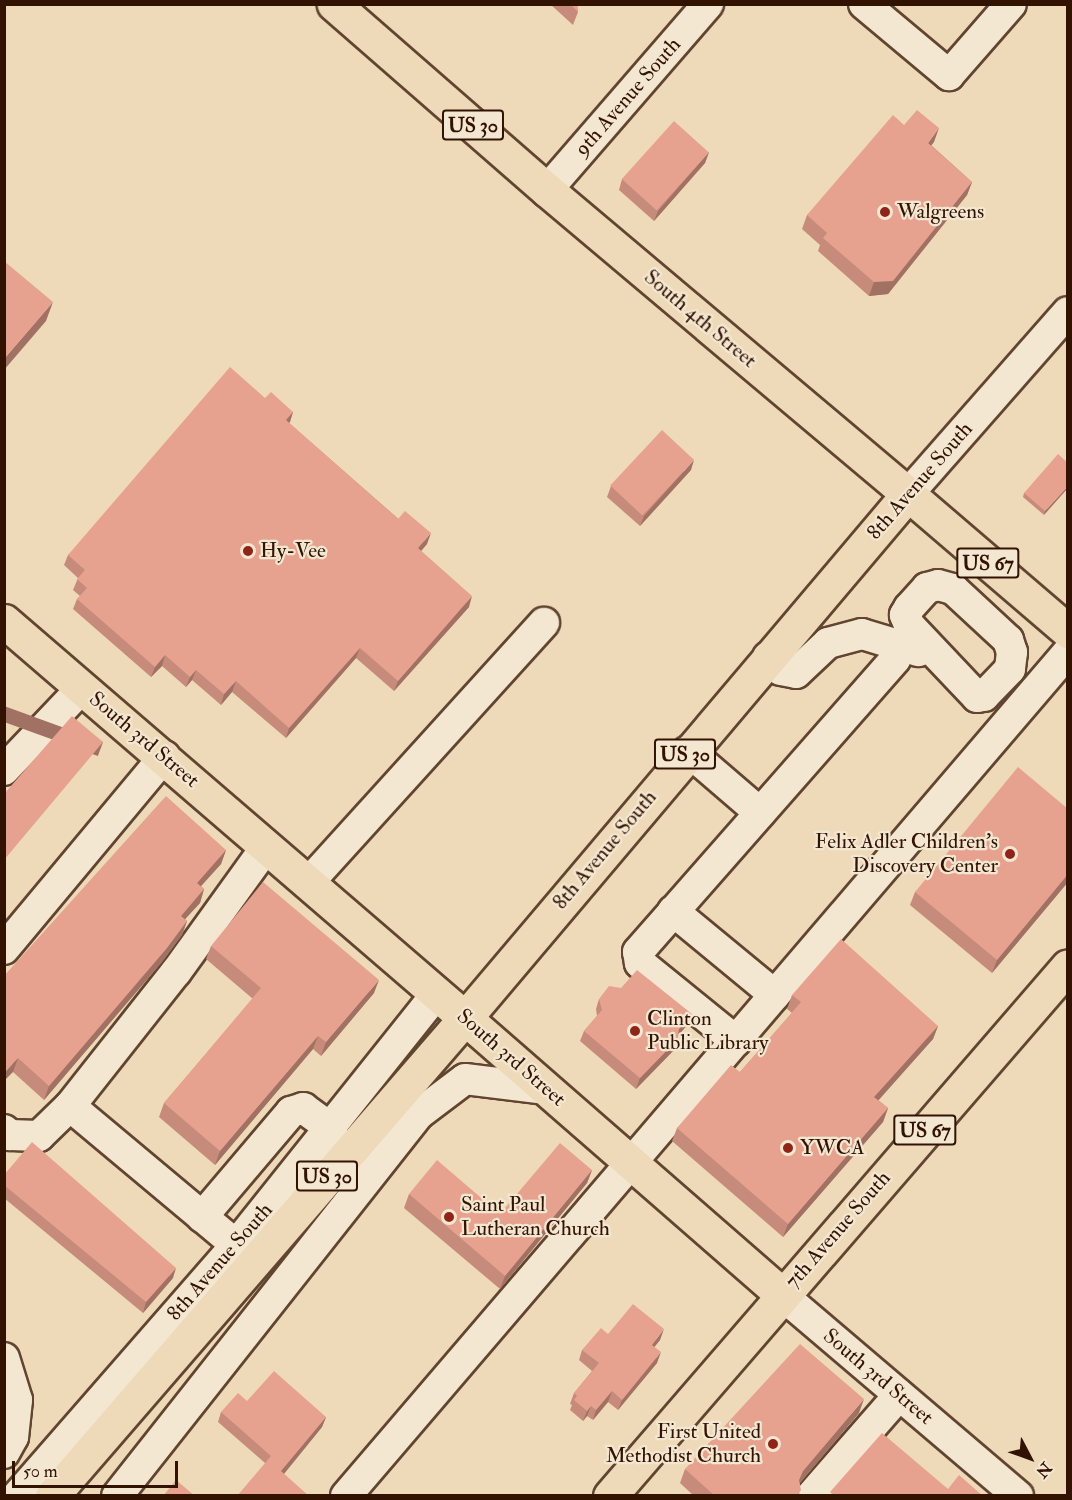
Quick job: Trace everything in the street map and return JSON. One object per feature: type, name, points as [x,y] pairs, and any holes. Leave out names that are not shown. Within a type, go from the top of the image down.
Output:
[{"type":"main road","name":"South 4th Street","points":[[334,4],[547,190],[1068,631]]},
{"type":"main road","name":"8th Avenue South","points":[[52,1496],[465,1018],[688,751],[908,494]]},
{"type":"main road","name":"South 3rd Street","points":[[4,621],[165,756],[782,1294]]},
{"type":"main road","name":"7th Avenue South","points":[[610,1496],[782,1294],[1068,966]]},
{"type":"street","name":"9th Avenue South","points":[[547,190],[708,4]]},
{"type":"street","points":[[864,4],[949,75],[1011,4]]},
{"type":"street","name":"8th Avenue South","points":[[908,494],[1068,312]]},
{"type":"street","points":[[927,588],[953,589],[1008,640],[1012,652],[1010,669],[1003,676],[984,696],[977,697],[962,677],[909,625],[905,615],[927,588]]},
{"type":"street","points":[[309,882],[544,623]]},
{"type":"street","points":[[768,657],[781,670],[796,673],[828,643],[842,636],[861,634],[909,646],[962,677]]},
{"type":"street","points":[[736,1041],[640,963],[638,952],[896,659],[900,645]]},
{"type":"street","points":[[346,1496],[1068,652]]},
{"type":"street","points":[[1003,676],[1028,699]]},
{"type":"street","points":[[4,770],[82,688]]},
{"type":"street","points":[[688,751],[760,813]]},
{"type":"street","points":[[4,949],[165,756]]},
{"type":"street","points":[[4,1130],[10,1135],[39,1136],[70,1106],[190,953],[267,846]]},
{"type":"street","points":[[673,911],[775,995]]},
{"type":"street","name":"8th Avenue South","points":[[17,1496],[236,1245],[332,1129],[437,993]]},
{"type":"street","points":[[117,1496],[420,1113],[465,1079],[546,1089]]},
{"type":"street","points":[[70,1106],[236,1245]]},
{"type":"street","points":[[202,1217],[291,1112],[303,1108],[332,1129]]},
{"type":"street","name":"South 3rd Street","points":[[782,1294],[1018,1496]]},
{"type":"street","points":[[4,1358],[16,1400],[13,1437],[4,1453]]},
{"type":"street","points":[[811,1496],[899,1395]]},
{"type":"building","points":[[570,4],[577,4],[578,12]]},
{"type":"building","name":"Walgreens","points":[[917,110],[939,128],[928,143],[972,182],[893,281],[874,282],[823,238],[827,233],[807,215],[893,115],[904,125]]},
{"type":"building","points":[[674,121],[709,152],[657,210],[622,179]]},
{"type":"building","points":[[4,261],[53,302],[4,359]]},
{"type":"building","name":"Hy-Vee","points":[[230,367],[265,398],[271,392],[293,412],[286,420],[398,519],[405,511],[431,533],[418,548],[472,596],[398,681],[360,648],[289,728],[236,681],[224,694],[196,670],[190,677],[165,655],[155,667],[77,599],[87,588],[77,579],[85,570],[68,555]]},
{"type":"building","points":[[662,430],[694,460],[642,516],[610,486]]},
{"type":"building","points":[[1058,454],[1068,463],[1068,486],[1045,511],[1024,493]]},
{"type":"building","points":[[72,716],[103,742],[4,860],[4,794]]},
{"type":"building","name":"Felix Adler Children's Discovery Center","points":[[1018,767],[1068,809],[1068,874],[997,960],[915,892]]},
{"type":"building","points":[[166,796],[226,850],[197,883],[204,889],[181,916],[187,921],[167,948],[49,1086],[18,1058],[4,1073],[4,976]]},
{"type":"building","points":[[263,882],[379,980],[326,1042],[318,1036],[220,1151],[164,1103],[261,988],[211,946]]},
{"type":"building","points":[[841,939],[938,1026],[874,1097],[888,1108],[788,1224],[677,1128],[731,1065],[740,1072],[801,1002],[792,995]]},
{"type":"building","name":"Clinton Public Library","points":[[637,970],[692,1014],[679,1029],[677,1040],[640,1078],[584,1031],[602,1010],[599,999],[609,986],[621,988]]},
{"type":"building","points":[[32,1142],[176,1268],[146,1302],[4,1185],[4,1175]]},
{"type":"building","name":"Saint Paul Lutheran Church","points":[[560,1143],[592,1170],[505,1276],[409,1194],[437,1160],[500,1214]]},
{"type":"building","points":[[633,1304],[664,1329],[652,1345],[661,1352],[622,1400],[612,1391],[596,1410],[591,1406],[587,1411],[574,1400],[577,1396],[574,1393],[599,1363],[582,1350],[601,1328],[608,1334]]},
{"type":"building","name":"First United Methodist Church","points":[[800,1344],[864,1399],[803,1471],[799,1480],[801,1490],[797,1496],[715,1496],[685,1469]]},
{"type":"building","points":[[274,1371],[326,1417],[281,1471],[309,1496],[237,1496],[271,1456],[221,1412],[238,1393],[247,1401]]},
{"type":"building","points":[[882,1433],[948,1489],[959,1475],[983,1496],[834,1496],[830,1492]]},
{"type":"building","points":[[176,1480],[195,1496],[163,1496]]},
{"type":"place","name":"Walgreens","points":[[885,212]]},
{"type":"place","name":"Hy-Vee","points":[[248,551]]},
{"type":"place","name":"Felix Adler Children's Discovery Center","points":[[1010,854]]},
{"type":"place","name":"Clinton Public Library","points":[[635,1031]]},
{"type":"place","name":"YWCA","points":[[788,1148]]},
{"type":"place","name":"Saint Paul Lutheran Church","points":[[449,1217]]},
{"type":"place","name":"First United Methodist Church","points":[[773,1444]]}]
